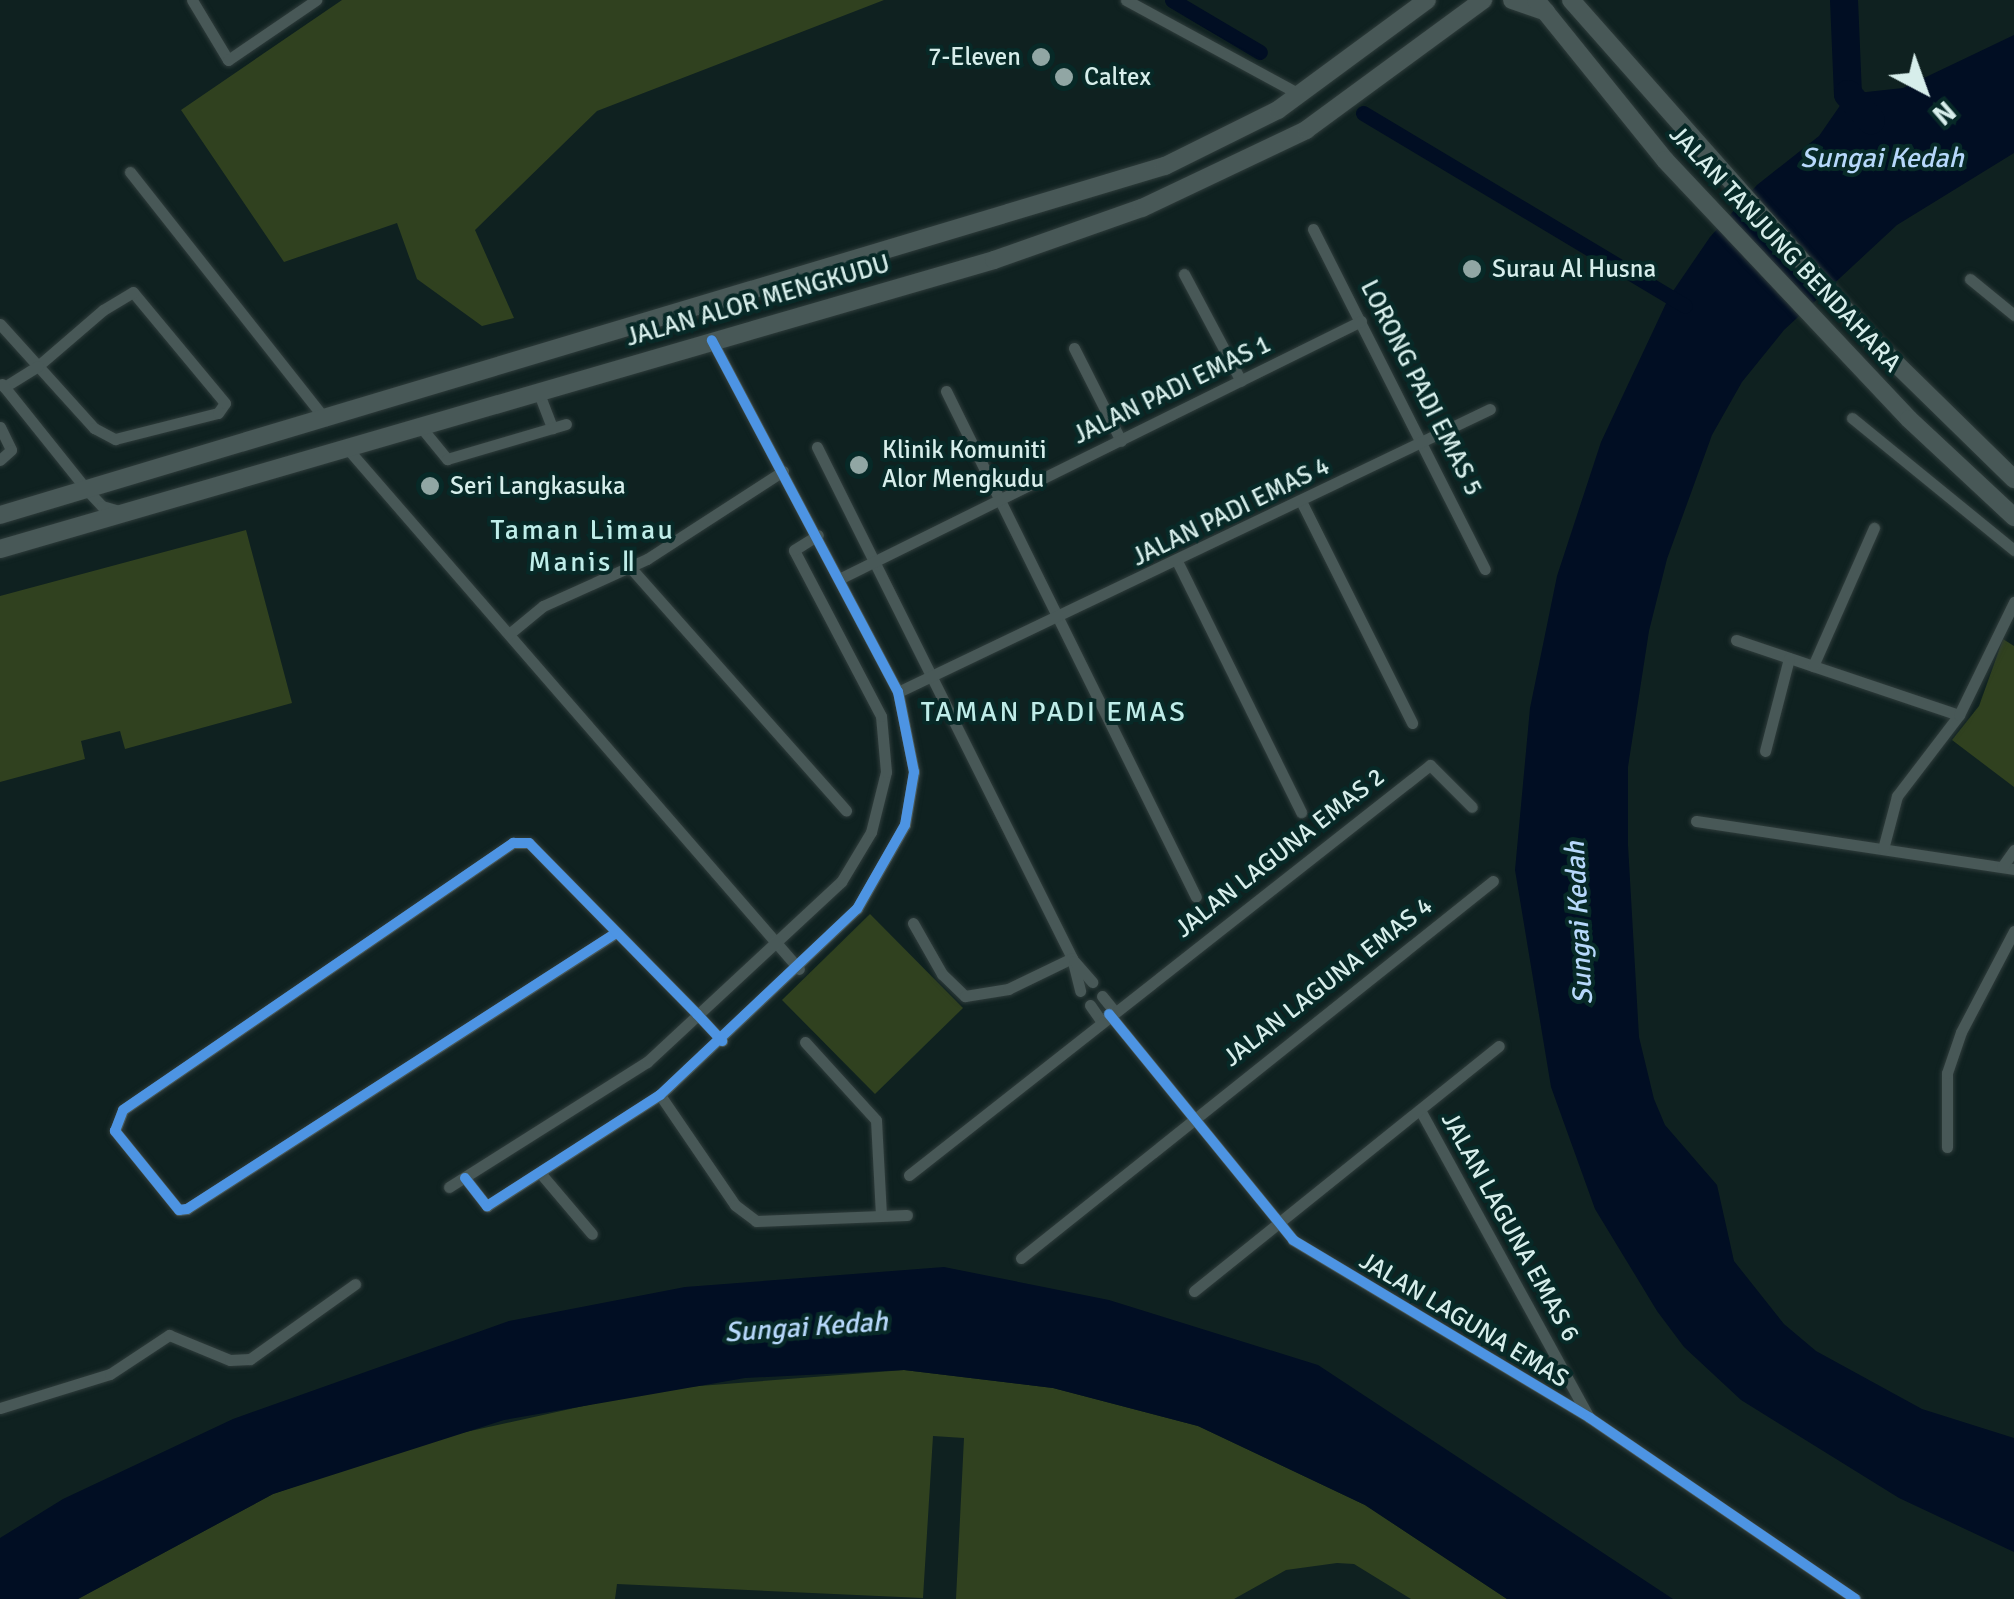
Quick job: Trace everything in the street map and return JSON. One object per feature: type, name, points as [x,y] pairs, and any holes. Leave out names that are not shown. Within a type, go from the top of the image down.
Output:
[{"type":"main road","name":"JALAN ALOR MENGKUDU","points":[[0,515],[657,323],[1166,166],[1240,132],[1300,94],[1427,0]]},
{"type":"main road","name":"JALAN ALOR MENGKUDU","points":[[0,549],[994,260],[1142,208],[1306,130],[1483,0]]},
{"type":"main road","points":[[1512,0],[1541,6]]},
{"type":"main road","name":"JALAN TANJUNG BENDAHARA","points":[[1571,0],[1874,342],[2014,479]]},
{"type":"main road","name":"JALAN TANJUNG BENDAHARA","points":[[1541,6],[1665,160],[1882,390],[2014,516]]},
{"type":"main road","points":[[657,323],[680,331],[674,351]]},
{"type":"street","points":[[192,0],[228,60],[316,0]]},
{"type":"street","points":[[1126,0],[1300,94]]},
{"type":"street","points":[[130,172],[326,420]]},
{"type":"street","name":"LORONG PADI EMAS 5","points":[[1313,229],[1425,443],[1485,569]]},
{"type":"street","points":[[1184,274],[1241,381]]},
{"type":"street","points":[[1970,279],[2014,315]]},
{"type":"street","points":[[0,324],[38,366],[94,428],[115,439],[218,413],[225,404],[133,292],[38,366],[2,384],[102,506],[124,512]]},
{"type":"street","name":"JALAN PADI EMAS 1","points":[[841,578],[1361,321]]},
{"type":"street","points":[[465,1178],[488,1206],[542,1175],[660,1095],[799,969],[882,875],[905,825],[914,772],[898,692],[712,340]]},
{"type":"street","points":[[1074,348],[1121,440]]},
{"type":"street","points":[[538,391],[552,428]]},
{"type":"street","points":[[946,391],[1196,897]]},
{"type":"street","name":"JALAN PADI EMAS 4","points":[[898,692],[1057,621],[1490,409]]},
{"type":"street","points":[[1852,418],[2014,550]]},
{"type":"street","points":[[420,426],[448,459],[566,424]]},
{"type":"street","points":[[0,427],[11,450],[0,460]]},
{"type":"street","points":[[817,447],[879,561],[932,678],[1072,958],[1080,991]]},
{"type":"street","points":[[346,448],[799,969]]},
{"type":"street","points":[[509,634],[565,593],[629,566],[783,472]]},
{"type":"street","points":[[1302,502],[1412,724]]},
{"type":"street","points":[[1813,666],[1874,528]]},
{"type":"street","points":[[449,1187],[624,1078],[778,941],[855,861],[880,806],[886,772],[881,716],[794,550],[818,535]]},
{"type":"street","points":[[1178,563],[1301,812]]},
{"type":"street","points":[[629,566],[846,810]]},
{"type":"street","points":[[1883,849],[1897,796],[1958,714],[2014,602]]},
{"type":"street","points":[[1736,640],[1958,714]]},
{"type":"street","points":[[1765,750],[1789,658]]},
{"type":"street","name":"JALAN LAGUNA EMAS 2","points":[[1108,1015],[1430,764],[1472,807]]},
{"type":"street","points":[[1696,822],[2008,868],[2014,850]]},
{"type":"street","points":[[616,933],[179,1210],[115,1131],[123,1110],[513,843],[529,843],[722,1041]]},
{"type":"street","name":"JALAN LAGUNA EMAS 4","points":[[1020,1258],[1492,881]]},
{"type":"street","points":[[914,923],[942,974],[966,996],[1008,990],[1072,958]]},
{"type":"street","points":[[1947,1146],[1950,1064],[2014,932]]},
{"type":"street","points":[[1072,958],[1092,982]]},
{"type":"street","points":[[1102,996],[1108,1015]]},
{"type":"street","points":[[1090,1006],[1108,1015]]},
{"type":"street","points":[[909,1175],[1108,1015]]},
{"type":"street","name":"JALAN LAGUNA EMAS","points":[[1108,1015],[1300,1246],[1590,1418],[1856,1599]]},
{"type":"street","points":[[804,1042],[876,1120],[881,1214]]},
{"type":"street","points":[[1194,1292],[1499,1046]]},
{"type":"street","points":[[660,1095],[735,1205],[756,1221],[907,1214]]},
{"type":"street","name":"JALAN LAGUNA EMAS 6","points":[[1420,1110],[1590,1418]]},
{"type":"street","points":[[542,1175],[592,1234]]},
{"type":"street","points":[[0,1408],[110,1374],[169,1335],[230,1360],[250,1359],[355,1284]]},
{"type":"green space","points":[[342,0],[884,0],[597,111],[475,230],[514,318],[482,326],[417,279],[397,223],[284,262],[181,110]]},
{"type":"green space","points":[[246,530],[292,703],[125,749],[120,731],[81,741],[85,759],[0,782],[0,596]]},
{"type":"green space","points":[[2003,639],[2014,646],[2014,787],[1952,740],[1979,706]]},
{"type":"green space","points":[[870,914],[963,1008],[875,1094],[782,1000]]},
{"type":"green space","points":[[904,1370],[1053,1388],[1198,1426],[1365,1505],[1507,1599],[1411,1599],[1354,1564],[1337,1563],[1286,1570],[1234,1599],[956,1599],[964,1438],[933,1436],[923,1598],[617,1584],[615,1599],[78,1599],[273,1494],[425,1441],[660,1389]]},
{"type":"water","name":"Sungai Kedah","points":[[2014,35],[2014,153],[1897,225],[1784,330],[1742,382],[1712,435],[1667,559],[1649,631],[1628,767],[1628,845],[1639,1037],[1654,1099],[1665,1125],[1717,1185],[1734,1261],[1784,1324],[1816,1351],[1922,1409],[2014,1438],[2014,1552],[1899,1498],[1741,1400],[1684,1347],[1657,1311],[1595,1209],[1551,1087],[1515,870],[1530,708],[1557,576],[1601,442],[1669,297],[1710,237],[1757,185],[1819,136],[1848,94],[1903,88]]},
{"type":"water","name":"Sungai Kedah","points":[[944,1267],[1109,1300],[1318,1365],[1673,1599],[1507,1599],[1365,1505],[1198,1426],[1053,1388],[904,1370],[745,1378],[504,1420],[273,1494],[78,1599],[0,1599],[0,1538],[63,1499],[233,1419],[509,1321],[685,1287]]},
{"type":"waterway","points":[[1172,0],[1260,52]]},
{"type":"waterway","points":[[1844,0],[1848,94],[1871,120]]},
{"type":"waterway","points":[[1363,113],[1685,306]]},
{"type":"cycle path","points":[[465,1178],[487,1206],[660,1095],[857,909],[905,825],[914,772],[898,692],[712,340]]},
{"type":"cycle path","points":[[616,933],[187,1209],[179,1210],[115,1131],[123,1110],[513,843],[529,843],[722,1041]]},
{"type":"cycle path","points":[[1109,1014],[1293,1240],[1590,1418],[1855,1599]]},
{"type":"place","name":"7-Eleven","points":[[1041,57]]},
{"type":"place","name":"Caltex","points":[[1064,77]]},
{"type":"place","name":"Surau Al Husna","points":[[1472,269]]},
{"type":"place","name":"Klinik Komuniti Alor Mengkudu","points":[[859,465]]},
{"type":"place","name":"Seri Langkasuka","points":[[430,486]]},
{"type":"district","name":"Taman Limau Manis Ⅱ","points":[[583,546]]},
{"type":"district","name":"TAMAN PADI EMAS","points":[[1054,712]]}]
